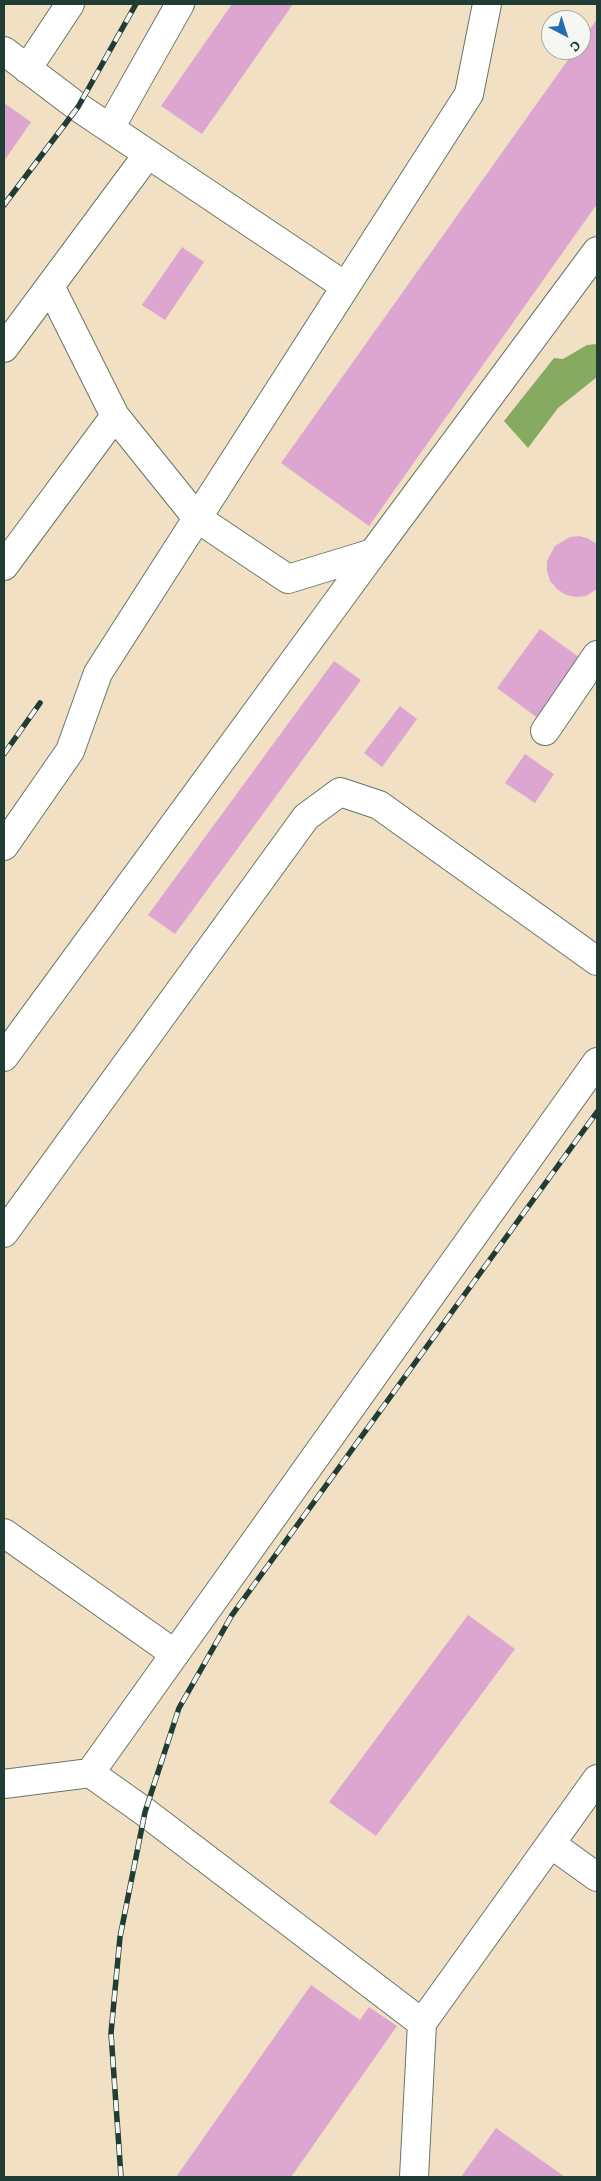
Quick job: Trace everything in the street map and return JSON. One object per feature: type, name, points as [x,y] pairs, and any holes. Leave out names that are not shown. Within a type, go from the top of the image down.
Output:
[{"type":"lane","points":[[27,69],[70,4]]},
{"type":"lane","points":[[110,128],[180,4]]},
{"type":"lane","points":[[4,846],[70,751],[98,673],[469,94],[487,4]]},
{"type":"lane","points":[[4,51],[110,128],[345,286]]},
{"type":"lane","points":[[4,348],[148,154]]},
{"type":"lane","points":[[4,1057],[597,250]]},
{"type":"lane","points":[[50,286],[115,416],[197,518],[288,579],[373,553]]},
{"type":"lane","points":[[4,566],[115,416]]},
{"type":"lane","points":[[545,731],[597,654]]},
{"type":"lane","points":[[4,1233],[306,817],[340,792],[379,806],[597,961]]},
{"type":"lane","points":[[90,1773],[597,1062]]},
{"type":"lane","points":[[4,1533],[175,1654]]},
{"type":"lane","points":[[4,1784],[90,1773],[145,1812],[422,2023]]},
{"type":"lane","points":[[421,2172],[422,2023],[597,1779]]},
{"type":"lane","points":[[551,1844],[597,1877]]},
{"type":"green space","points":[[597,344],[597,377],[558,408],[528,448],[504,421],[554,358],[563,359],[587,345]]},
{"type":"building","points":[[232,4],[293,4],[202,134],[161,106]]},
{"type":"building","points":[[597,19],[597,204],[369,526],[281,463],[568,60],[591,60],[591,28]]},
{"type":"building","points":[[4,103],[31,122],[4,161]]},
{"type":"building","points":[[182,247],[204,262],[165,320],[142,305]]},
{"type":"building","points":[[579,536],[597,544],[597,589],[586,596],[576,597],[566,595],[550,581],[547,561],[555,546],[570,537]]},
{"type":"building","points":[[540,629],[583,660],[539,719],[497,688]]},
{"type":"building","points":[[334,661],[361,680],[175,934],[148,915]]},
{"type":"building","points":[[400,706],[417,719],[382,767],[364,753]]},
{"type":"building","points":[[525,754],[554,774],[535,803],[505,783]]},
{"type":"building","points":[[468,1615],[515,1649],[376,1836],[329,1802]]},
{"type":"building","points":[[311,1985],[360,2020],[369,2007],[397,2026],[291,2177],[176,2177]]},
{"type":"building","points":[[496,2128],[565,2177],[461,2177]]},
{"type":"railway","points":[[4,205],[78,107],[136,4]]},
{"type":"railway","points":[[4,754],[40,703]]},
{"type":"railway","points":[[121,2177],[111,2033],[120,1937],[145,1812],[179,1708],[232,1615],[597,1112]]}]
